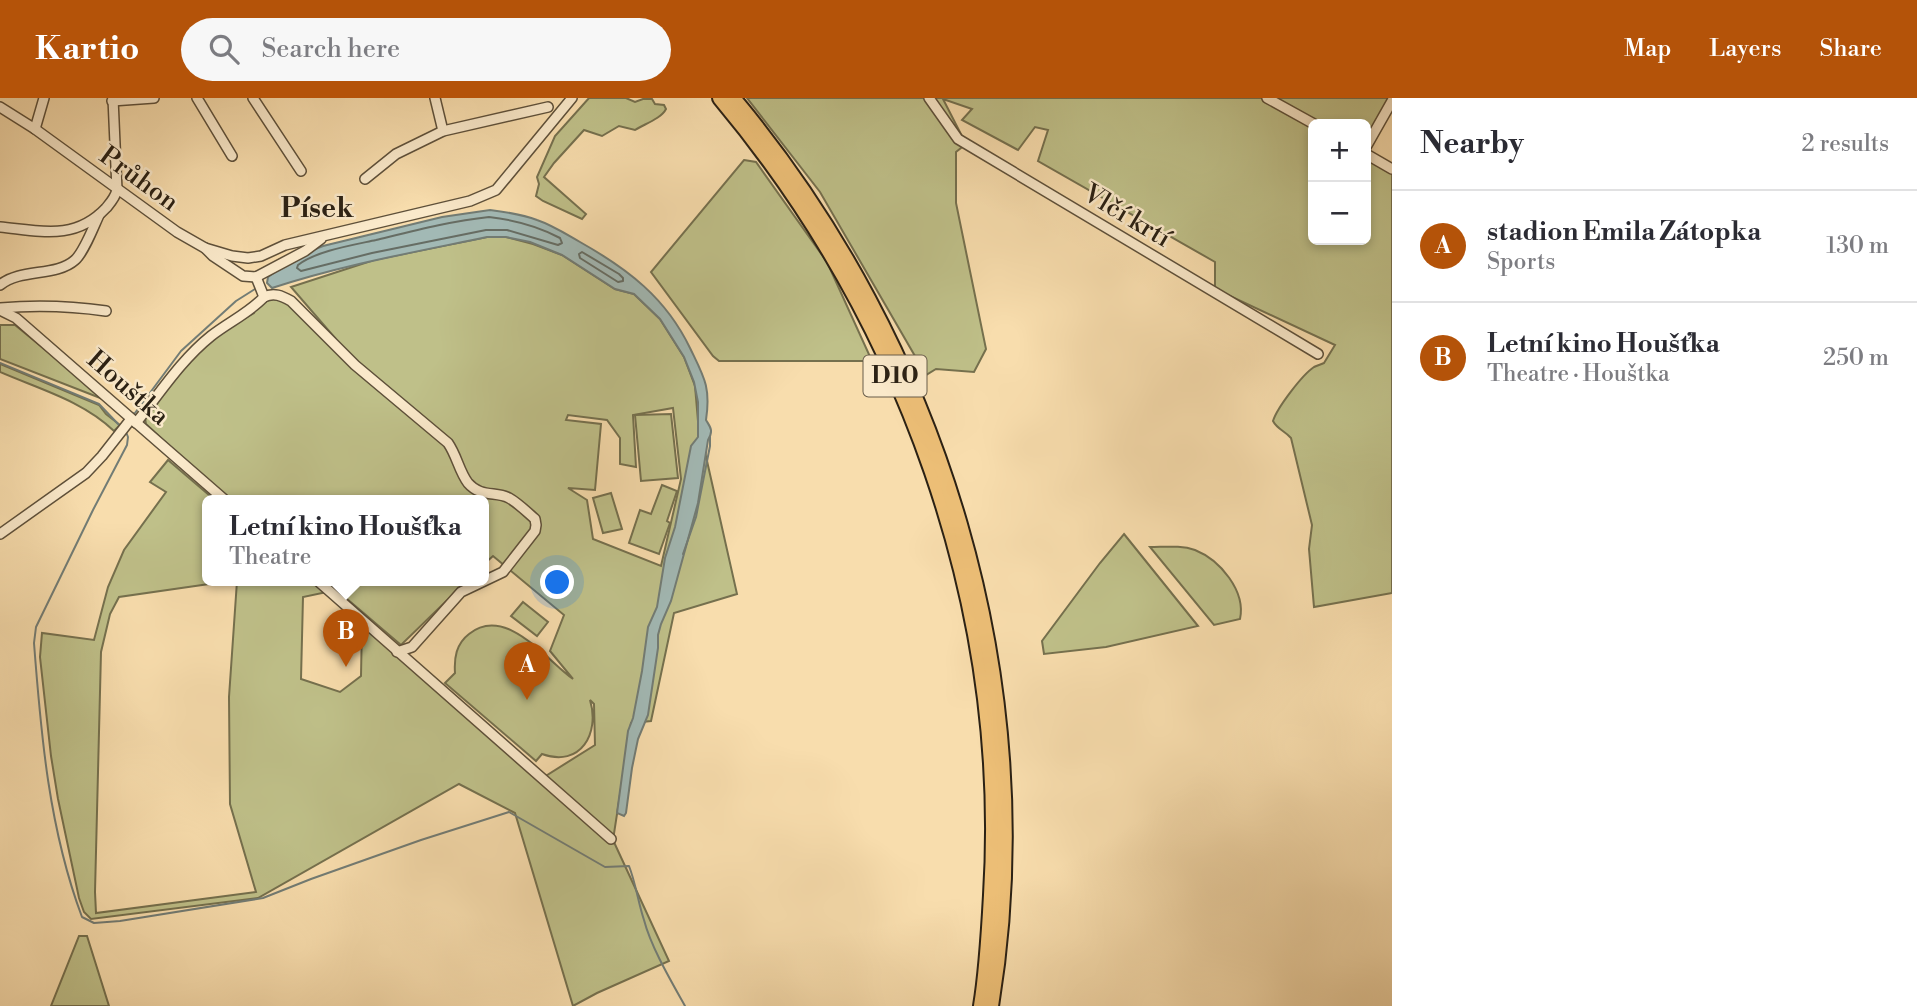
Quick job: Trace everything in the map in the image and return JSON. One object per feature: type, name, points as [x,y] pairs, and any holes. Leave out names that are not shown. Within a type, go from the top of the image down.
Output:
[{"type":"highway","name":"D10","points":[[720,98],[758,145],[809,218],[856,296],[894,373],[946,511],[989,691]]},
{"type":"highway","name":"D10","points":[[733,98],[817,211],[864,291],[903,367],[932,439],[956,510],[977,595],[1004,820],[1004,880],[991,1006]]},
{"type":"highway","name":"D10","points":[[981,1006],[993,870],[993,724]]},
{"type":"street","points":[[35,129],[44,98]]},
{"type":"street","points":[[0,227],[59,233],[81,227],[99,215],[115,198],[117,190],[112,100],[154,98]]},
{"type":"street","points":[[197,98],[232,156]]},
{"type":"street","points":[[253,98],[301,171]]},
{"type":"street","points":[[435,98],[443,131]]},
{"type":"street","points":[[205,247],[232,256],[261,256],[285,245],[470,201],[496,190],[572,98]]},
{"type":"street","name":"Vlčí krtí","points":[[929,98],[958,139],[1318,354]]},
{"type":"street","points":[[1267,98],[1308,121]]},
{"type":"street","points":[[1371,138],[1392,101]]},
{"type":"street","name":"Průhon","points":[[0,107],[35,129],[177,232],[205,247],[213,256],[243,276],[257,277]]},
{"type":"street","points":[[365,179],[396,154],[443,131],[548,107]]},
{"type":"street","points":[[1371,157],[1392,169]]},
{"type":"street","points":[[0,285],[13,276],[65,267],[77,259],[99,215]]},
{"type":"street","points":[[69,230],[85,242]]},
{"type":"street","points":[[264,297],[257,277],[305,251],[326,235]]},
{"type":"street","points":[[0,534],[86,473],[212,336],[254,308],[264,297],[276,294],[291,301],[355,365],[448,443],[468,483],[485,494],[502,495],[510,499],[535,519],[535,531],[503,572],[489,579]]},
{"type":"street","points":[[0,309],[22,306],[106,311]]},
{"type":"street","name":"Houštka","points":[[0,309],[16,318],[219,495]]},
{"type":"street","points":[[324,586],[611,839]]},
{"type":"street","points":[[397,652],[412,647],[461,592],[474,586]]},
{"type":"green space","points":[[589,98],[626,98],[635,102],[652,99],[655,104],[664,105],[666,109],[664,113],[635,130],[619,126],[602,136],[584,130],[554,163],[544,177],[586,214],[582,219],[536,196],[539,184],[537,177],[555,136]]},
{"type":"green space","points":[[747,98],[1392,98],[1371,134],[1371,119],[1308,119],[1308,245],[1371,245],[1371,161],[1392,172],[1392,593],[1314,607],[1309,549],[1312,525],[1291,438],[1273,421],[1297,384],[1314,367],[1324,363],[1335,345],[1215,289],[1215,262],[1038,161],[1048,130],[1035,127],[1018,150],[962,120],[972,109],[943,99],[966,144],[956,152],[956,203],[986,349],[974,372],[936,369],[926,375],[820,192]]},
{"type":"green space","points":[[744,160],[756,162],[827,262],[872,361],[719,361],[651,272]]},
{"type":"green space","points":[[487,237],[506,237],[562,255],[615,289],[634,294],[660,319],[684,357],[695,386],[698,421],[737,594],[674,613],[651,721],[631,723],[613,840],[669,961],[573,1006],[515,813],[459,784],[258,898],[91,919],[84,912],[51,756],[40,657],[42,633],[94,640],[108,587],[124,550],[166,492],[150,482],[168,460],[209,495],[202,495],[202,585],[119,597],[110,614],[101,652],[96,913],[256,892],[230,804],[229,697],[237,586],[319,586],[327,592],[303,597],[301,679],[340,692],[361,676],[362,625],[544,777],[595,745],[594,704],[590,700],[592,724],[584,745],[567,756],[542,754],[536,761],[445,683],[455,673],[461,642],[469,634],[483,627],[497,626],[525,638],[573,679],[550,651],[564,615],[493,556],[489,560],[489,495],[224,495],[146,424],[145,418],[163,393],[197,354],[223,331],[254,313],[262,293],[294,305],[328,344],[335,338],[291,287],[374,260]],"holes":[[[673,408],[681,479],[661,566],[593,539],[587,500],[568,488],[595,490],[601,424],[566,420],[568,415],[607,420],[620,438],[620,464],[636,467],[633,415]]]},
{"type":"green space","points":[[0,325],[15,325],[108,401],[0,359]]},
{"type":"green space","points":[[0,364],[99,405],[120,425],[114,431],[75,404],[0,372]]},
{"type":"green space","points":[[671,414],[678,478],[641,481],[635,415]]},
{"type":"green space","points":[[662,485],[677,491],[659,554],[629,543],[640,510],[651,514]]},
{"type":"green space","points":[[611,493],[622,529],[603,533],[593,498]]},
{"type":"green space","points":[[1124,534],[1198,626],[1106,647],[1044,654],[1042,641]]},
{"type":"green space","points":[[1150,547],[1190,548],[1213,561],[1235,588],[1241,608],[1240,619],[1214,625]]},
{"type":"green space","points":[[332,586],[462,586],[401,645]]},
{"type":"green space","points":[[523,602],[548,622],[537,636],[511,616]]},
{"type":"green space","points":[[79,936],[87,936],[109,1006],[51,1006]]},
{"type":"water","points":[[490,210],[520,215],[548,224],[598,252],[630,274],[669,314],[690,348],[705,382],[708,399],[706,420],[711,431],[698,503],[671,601],[658,635],[648,715],[638,739],[624,816],[617,813],[628,731],[633,718],[648,627],[657,607],[665,558],[675,527],[691,446],[698,437],[698,402],[694,382],[684,357],[660,319],[634,294],[615,289],[562,255],[530,242],[506,237],[487,237],[379,260],[272,288],[267,283],[268,277],[298,256],[323,246],[442,217]]},
{"type":"waterway","points":[[132,414],[181,351],[236,301],[255,289]]},
{"type":"waterway","points":[[0,363],[99,404],[120,426]]},
{"type":"waterway","points":[[126,432],[127,445],[36,627],[34,643],[48,782],[62,850],[82,917],[94,923],[120,921],[263,898],[421,840],[509,812],[605,867],[629,866],[651,941],[685,1006]]},
{"type":"waterway","points":[[683,554],[696,517],[710,437]]},
{"type":"place","name":"Letní kino Houšťka","points":[[346,667]]},
{"type":"place","name":"stadion Emila Zátopka","points":[[527,700]]},
{"type":"district","name":"Písek","points":[[317,208]]}]
